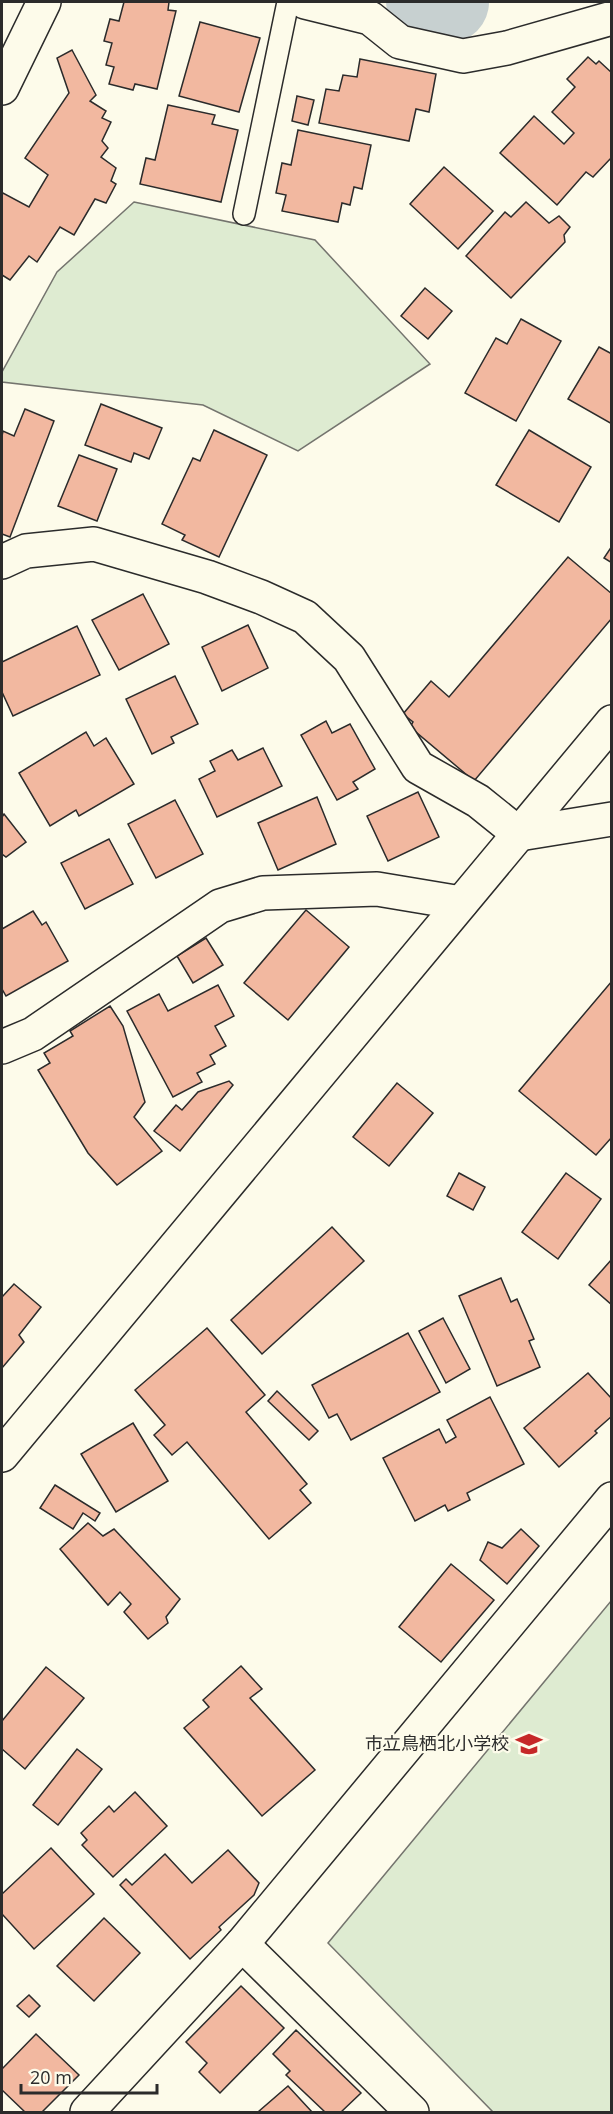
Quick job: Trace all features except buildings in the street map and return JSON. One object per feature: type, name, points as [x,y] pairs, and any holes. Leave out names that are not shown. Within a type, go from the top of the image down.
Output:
[{"type":"street","points":[[2,88],[44,2]]},
{"type":"street","points":[[305,2],[370,18],[400,42],[463,56],[507,48],[612,18]]},
{"type":"street","points":[[2,562],[26,551],[94,544],[207,577],[261,597],[305,617],[349,658],[418,766],[478,801],[519,834],[612,819]]},
{"type":"street","points":[[2,1455],[612,723]]},
{"type":"street","points":[[2,1047],[33,1034],[220,906],[263,893],[377,889],[461,903]]},
{"type":"street","points":[[87,2112],[242,1944],[612,1499]]},
{"type":"street","points":[[242,1944],[412,2112]]},
{"type":"lane","points":[[244,214],[288,2]]},
{"type":"green space","points":[[134,202],[315,240],[430,364],[298,451],[203,405],[2,382],[2,372],[57,272]]},
{"type":"green space","name":"市立鳥栖北小学校","points":[[611,1601],[611,2112],[493,2112],[328,1943]]},
{"type":"waterway","points":[[427,2],[434,5],[448,2]]},
{"type":"place","name":"市立鳥栖北小学校","points":[[529,1744]]}]
